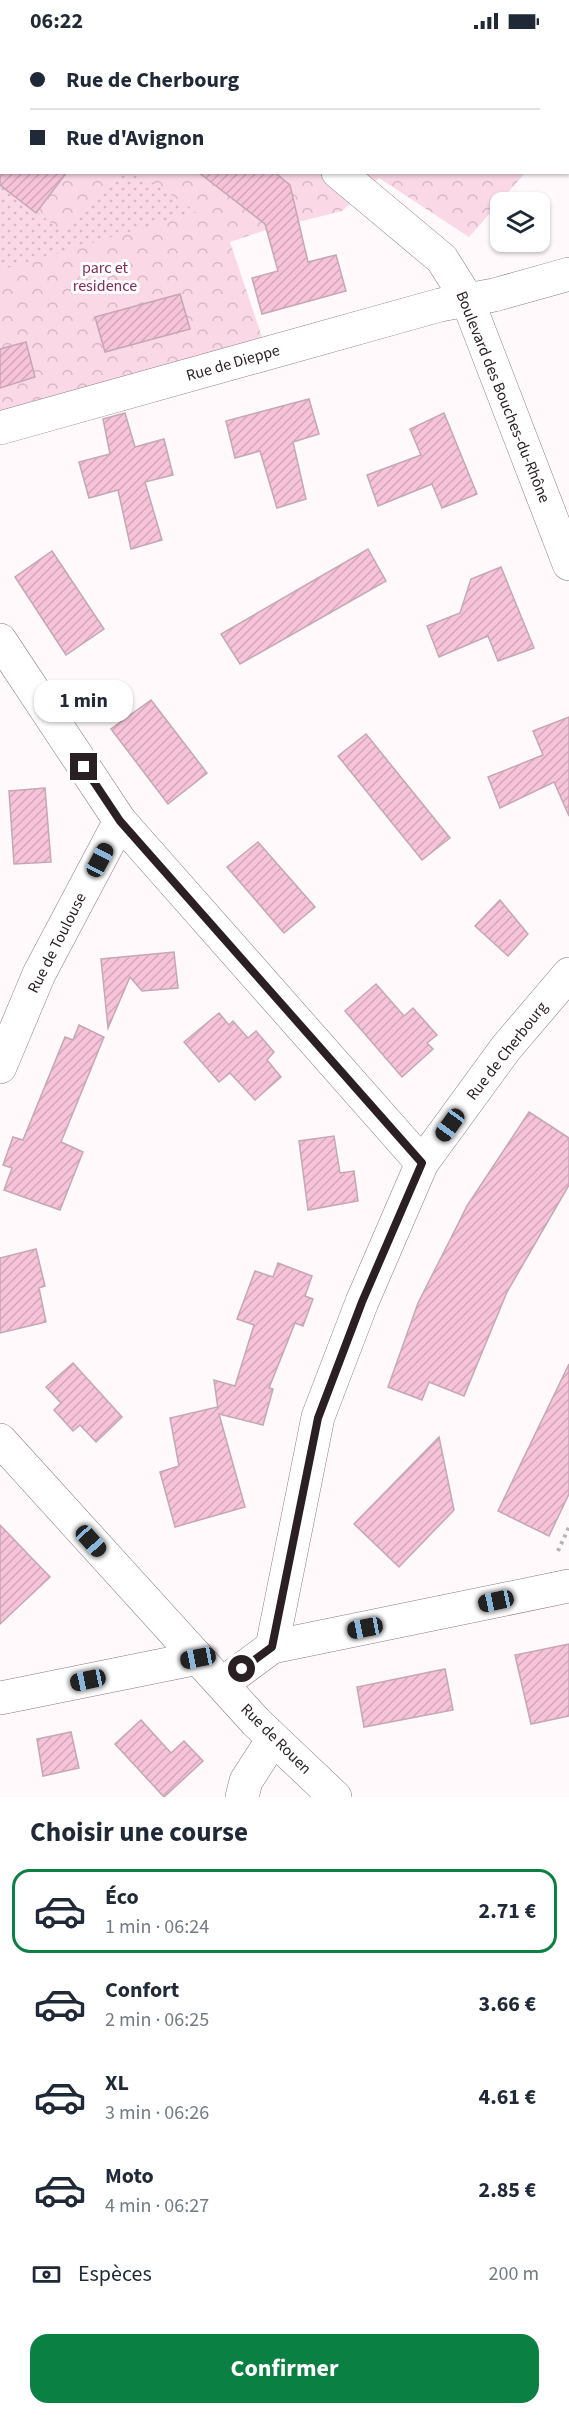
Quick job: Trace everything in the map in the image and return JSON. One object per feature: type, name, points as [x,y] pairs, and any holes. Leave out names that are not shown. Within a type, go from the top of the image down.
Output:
[{"type":"street","name":"Boulevard des Bouches-du-Rhône","points":[[340,174],[442,259],[466,299],[569,564]]},
{"type":"street","name":"Rue de Dieppe","points":[[0,428],[466,299],[494,296],[569,274]]},
{"type":"street","points":[[0,640],[120,821],[169,859],[422,1163]]},
{"type":"street","name":"Rue de Toulouse","points":[[0,1067],[39,974],[120,821]]},
{"type":"street","name":"Rue de Cherbourg","points":[[272,1647],[318,1418],[362,1302],[422,1163],[506,1048],[569,974]]},
{"type":"street","name":"Rue de Rouen","points":[[0,1440],[273,1739],[335,1797]]},
{"type":"street","points":[[222,1684],[272,1647],[569,1586]]},
{"type":"street","points":[[0,1698],[198,1658]]},
{"type":"street","points":[[243,1797],[246,1781],[273,1739]]},
{"type":"green space","name":"parc et residence","points":[[0,174],[524,174],[508,192],[490,192],[490,213],[469,237],[379,178],[342,211],[266,230],[230,242],[263,340],[0,411]]},
{"type":"green space","points":[[115,174],[140,174],[197,212],[0,270],[0,185],[65,233]]},
{"type":"building","points":[[0,174],[65,174],[36,213],[0,185]]},
{"type":"building","points":[[201,174],[276,174],[290,185],[308,262],[336,255],[346,291],[262,314],[252,278],[278,271],[265,224]]},
{"type":"building","points":[[180,294],[190,329],[105,352],[95,317]]},
{"type":"building","points":[[26,342],[35,377],[0,388],[0,349]]},
{"type":"building","points":[[309,399],[319,434],[293,442],[306,499],[277,508],[260,451],[235,458],[226,421]]},
{"type":"building","points":[[125,413],[135,447],[164,439],[173,475],[145,482],[162,540],[131,549],[118,490],[89,498],[79,462],[110,454],[103,419]]},
{"type":"building","points":[[444,413],[477,494],[442,508],[432,484],[378,506],[367,475],[421,455],[410,429]]},
{"type":"building","points":[[368,549],[386,581],[240,664],[221,634]]},
{"type":"building","points":[[52,551],[104,629],[66,655],[15,577]]},
{"type":"building","points":[[501,567],[534,648],[498,661],[488,636],[439,657],[427,626],[460,613],[471,579]]},
{"type":"building","points":[[151,700],[207,773],[168,804],[111,729]]},
{"type":"building","points":[[569,717],[569,816],[554,782],[500,808],[488,777],[543,755],[533,731]]},
{"type":"building","points":[[366,734],[450,838],[422,860],[338,756]]},
{"type":"building","points":[[45,788],[51,862],[14,864],[9,791]]},
{"type":"building","points":[[258,842],[315,907],[284,933],[227,867]]},
{"type":"building","points":[[500,900],[528,934],[508,956],[475,926]]},
{"type":"building","points":[[174,952],[178,988],[142,991],[130,977],[108,1028],[101,959]]},
{"type":"building","points":[[376,984],[404,1016],[413,1008],[437,1035],[427,1043],[433,1049],[402,1077],[345,1011]]},
{"type":"building","points":[[219,1013],[229,1025],[233,1021],[248,1038],[256,1031],[274,1052],[267,1060],[281,1077],[255,1100],[230,1073],[219,1082],[184,1042]]},
{"type":"building","points":[[79,1025],[104,1037],[61,1142],[83,1152],[60,1210],[4,1190],[12,1168],[3,1165],[13,1137],[23,1140],[65,1037],[73,1040]]},
{"type":"building","points":[[529,1112],[569,1138],[569,1185],[507,1292],[464,1396],[429,1382],[422,1400],[388,1387],[418,1303],[467,1206]]},
{"type":"building","points":[[334,1136],[340,1173],[354,1171],[358,1201],[308,1210],[299,1141]]},
{"type":"building","points":[[36,1249],[45,1286],[39,1288],[46,1322],[0,1333],[0,1258]]},
{"type":"building","points":[[278,1263],[312,1276],[305,1296],[313,1299],[303,1326],[295,1323],[269,1388],[273,1389],[263,1425],[219,1414],[245,1507],[175,1527],[160,1472],[179,1466],[170,1418],[217,1407],[218,1409],[214,1380],[235,1386],[254,1325],[237,1319],[255,1271],[273,1277]]},
{"type":"building","points":[[73,1363],[122,1417],[96,1442],[80,1425],[73,1431],[54,1410],[61,1403],[46,1387]]},
{"type":"building","points":[[569,1364],[569,1494],[549,1536],[498,1511]]},
{"type":"building","points":[[439,1437],[454,1510],[399,1567],[354,1524]]},
{"type":"building","points":[[0,1525],[50,1577],[0,1624]]},
{"type":"building","points":[[569,1644],[569,1716],[531,1724],[515,1655]]},
{"type":"building","points":[[445,1669],[453,1710],[364,1727],[357,1687]]},
{"type":"building","points":[[141,1720],[171,1753],[184,1741],[203,1761],[164,1797],[115,1744]]},
{"type":"building","points":[[71,1732],[79,1768],[43,1776],[37,1739]]},
{"type":"route","points":[[84,767],[120,821],[158,866],[422,1163],[362,1302],[318,1418],[272,1647],[242,1669]]}]
